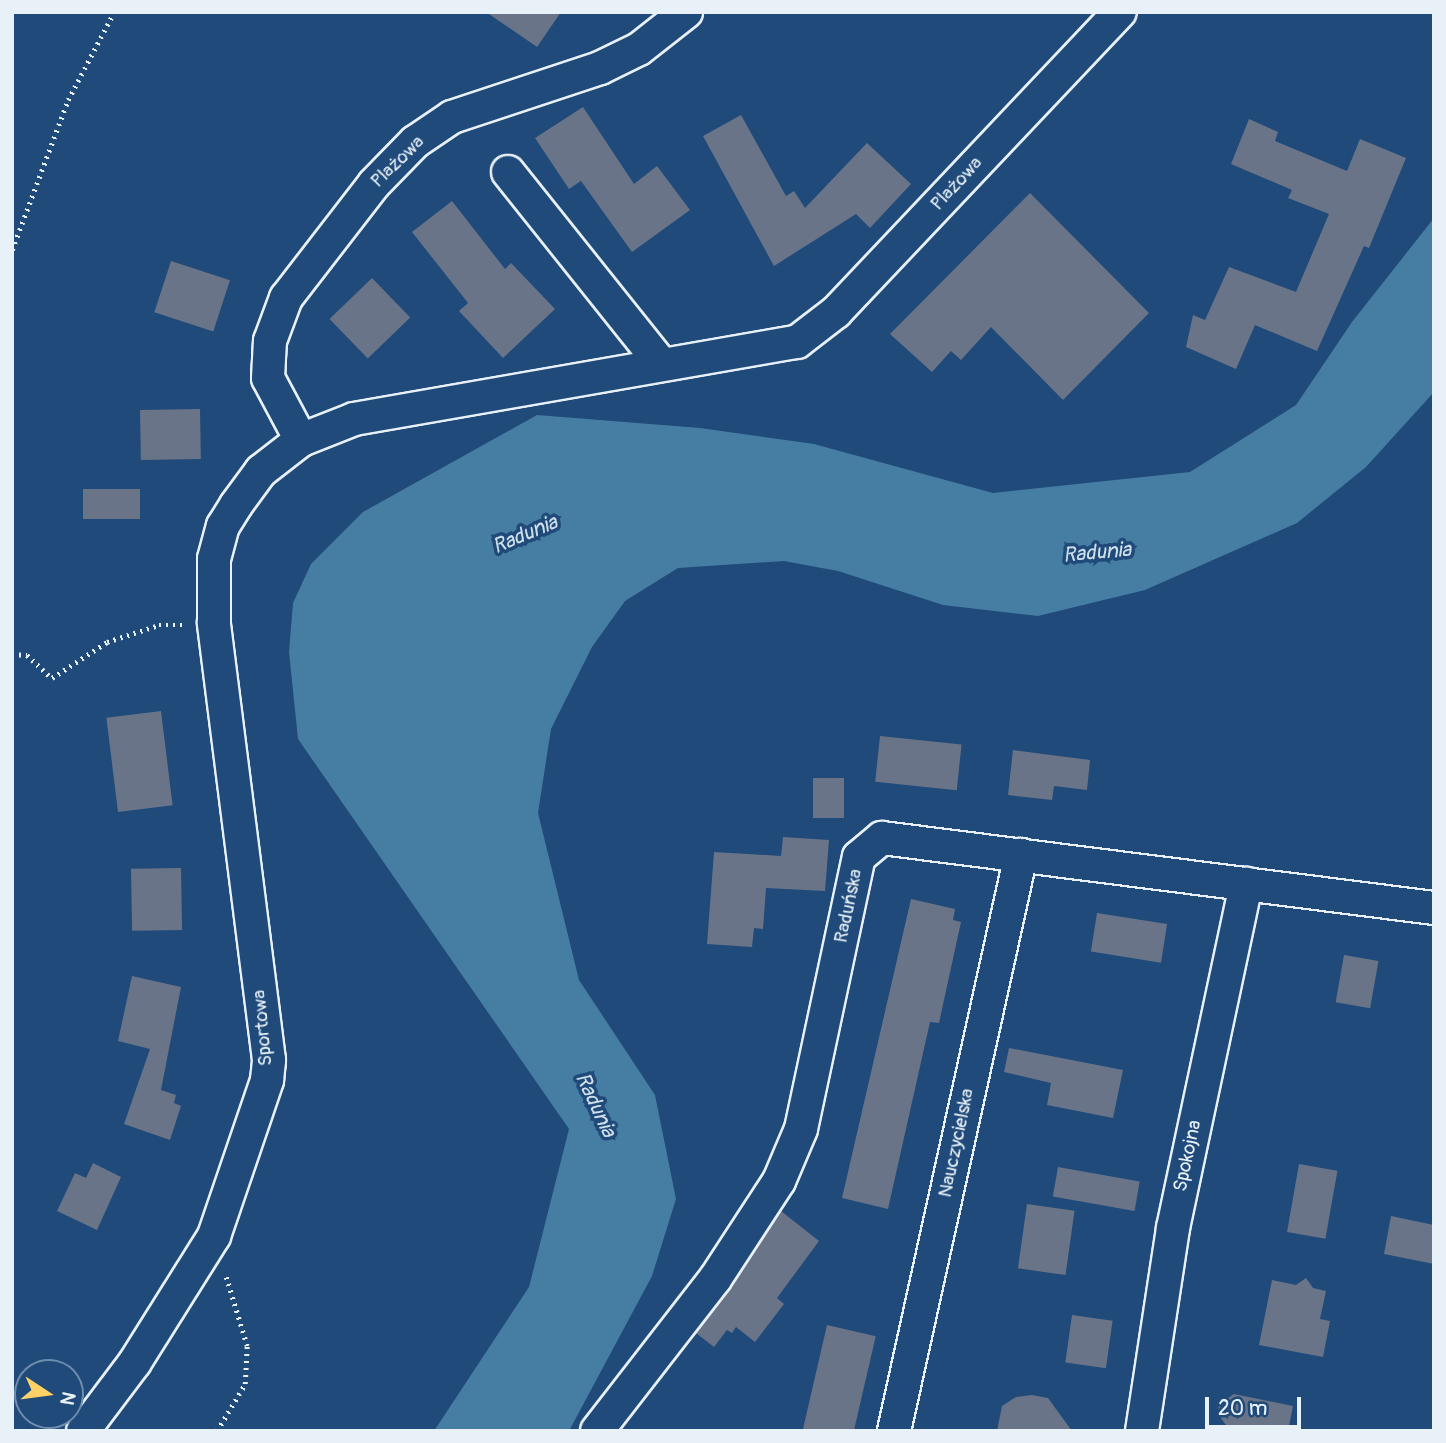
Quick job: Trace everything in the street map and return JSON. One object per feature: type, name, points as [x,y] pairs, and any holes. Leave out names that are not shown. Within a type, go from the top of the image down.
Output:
[{"type":"street","name":"Plażowa","points":[[302,440],[268,378],[270,341],[286,298],[374,184],[415,142],[452,117],[600,68],[639,49],[686,12]]},
{"type":"street","name":"Plażowa","points":[[214,622],[212,579],[223,526],[261,471],[302,440],[354,419],[797,342],[836,312],[1120,12]]},
{"type":"street","points":[[508,172],[661,364]]},
{"type":"street","name":"Sportowa","points":[[83,1431],[135,1362],[214,1236],[263,1100],[269,1060],[214,622]]},
{"type":"street","name":"Raduńska","points":[[597,1431],[715,1279],[779,1181],[801,1129],[859,857],[882,838],[1434,908]]},
{"type":"street","name":"Nauczycielska","points":[[894,1431],[1021,855]]},
{"type":"street","name":"Spokojna","points":[[1142,1431],[1173,1228],[1245,884]]},
{"type":"path","points":[[12,250],[68,100],[114,12]]},
{"type":"path","points":[[12,654],[27,655],[52,678],[83,655],[134,633],[159,625],[214,622]]},
{"type":"path","points":[[204,1254],[222,1270],[239,1309],[247,1346],[245,1384],[217,1431]]},
{"type":"water","name":"Radunia","points":[[1434,218],[1434,392],[1366,467],[1297,523],[1145,590],[1038,616],[943,605],[838,571],[784,561],[678,568],[625,601],[592,647],[551,729],[538,813],[579,980],[655,1095],[676,1199],[652,1276],[569,1431],[434,1431],[529,1287],[569,1129],[298,739],[289,652],[293,603],[311,564],[363,512],[537,415],[700,428],[814,444],[993,493],[1190,472],[1296,405],[1352,322]]},
{"type":"building","points":[[486,12],[561,12],[537,47]]},
{"type":"building","points":[[583,107],[634,184],[657,166],[690,210],[632,252],[581,181],[569,189],[535,138]]},
{"type":"building","points":[[741,115],[786,196],[794,191],[805,208],[867,143],[911,184],[870,228],[856,214],[774,266],[703,136]]},
{"type":"building","points":[[1249,119],[1278,132],[1275,141],[1347,171],[1360,139],[1406,158],[1369,248],[1364,246],[1317,351],[1255,325],[1236,369],[1186,347],[1193,315],[1205,320],[1229,267],[1296,292],[1329,214],[1288,198],[1292,190],[1231,164]]},
{"type":"building","points":[[1030,193],[1149,313],[1063,400],[991,327],[961,360],[951,351],[932,372],[890,334]]},
{"type":"building","points":[[452,201],[505,269],[511,263],[555,309],[503,358],[459,311],[468,303],[412,232]]},
{"type":"building","points":[[171,261],[230,280],[213,332],[154,312]]},
{"type":"building","points":[[372,278],[410,318],[368,359],[330,319]]},
{"type":"building","points":[[200,409],[201,459],[141,460],[140,410]]},
{"type":"building","points":[[83,489],[140,489],[140,519],[83,519]]},
{"type":"building","points":[[161,711],[173,805],[118,812],[106,718]]},
{"type":"building","points":[[880,736],[962,745],[957,790],[875,782]]},
{"type":"building","points":[[1013,750],[1090,760],[1087,790],[1054,786],[1052,800],[1008,795]]},
{"type":"building","points":[[813,778],[844,778],[844,818],[813,818]]},
{"type":"building","points":[[783,837],[829,840],[825,891],[766,888],[763,929],[754,928],[752,947],[707,944],[714,852],[781,856]]},
{"type":"building","points":[[181,868],[182,930],[132,931],[131,869]]},
{"type":"building","points":[[911,899],[955,909],[953,920],[961,922],[939,1023],[930,1022],[888,1209],[842,1198]]},
{"type":"building","points":[[1097,913],[1167,924],[1161,963],[1091,952]]},
{"type":"building","points":[[1344,955],[1378,961],[1370,1008],[1336,1002]]},
{"type":"building","points":[[132,976],[181,987],[161,1090],[176,1095],[174,1103],[181,1106],[170,1140],[124,1124],[150,1049],[118,1041]]},
{"type":"building","points":[[1009,1048],[1123,1070],[1113,1118],[1047,1105],[1051,1083],[1004,1072]]},
{"type":"building","points":[[93,1163],[121,1177],[97,1230],[57,1211],[75,1173],[86,1178]]},
{"type":"building","points":[[1299,1164],[1337,1171],[1325,1239],[1287,1232]]},
{"type":"building","points":[[1058,1167],[1140,1181],[1135,1211],[1053,1197]]},
{"type":"building","points":[[1027,1204],[1075,1211],[1065,1275],[1018,1268]]},
{"type":"building","points":[[781,1211],[819,1241],[777,1298],[784,1304],[755,1342],[736,1327],[732,1333],[727,1330],[714,1347],[696,1333]]},
{"type":"building","points":[[1391,1216],[1434,1225],[1434,1264],[1384,1254]]},
{"type":"building","points":[[1306,1278],[1313,1288],[1326,1291],[1320,1319],[1330,1321],[1323,1357],[1259,1345],[1272,1280],[1296,1285]]},
{"type":"building","points":[[1072,1315],[1113,1321],[1106,1368],[1065,1363]]},
{"type":"building","points":[[827,1325],[876,1336],[854,1431],[803,1430]]},
{"type":"building","points":[[1234,1394],[1293,1406],[1288,1431],[1228,1428],[1218,1414],[1219,1404]]},
{"type":"building","points":[[1032,1395],[1048,1398],[1072,1431],[997,1431],[1002,1406],[1016,1397]]}]
